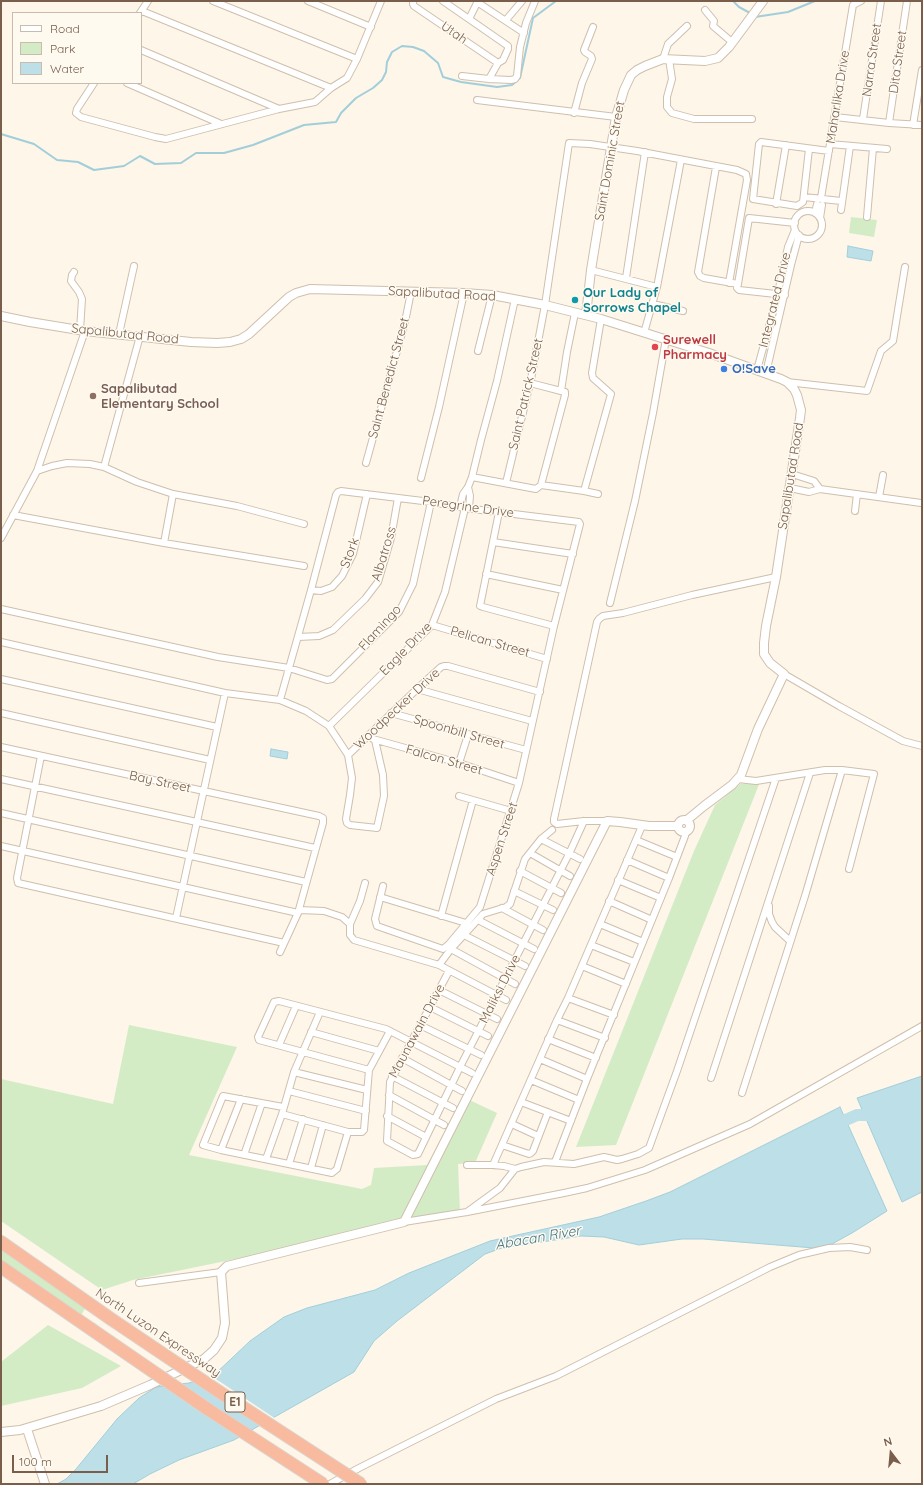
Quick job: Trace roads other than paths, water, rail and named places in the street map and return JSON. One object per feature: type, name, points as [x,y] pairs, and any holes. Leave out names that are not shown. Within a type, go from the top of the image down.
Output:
[{"type":"highway","name":"North Luzon Expressway","points":[[1,1242],[221,1393],[361,1484]]},
{"type":"highway","name":"E1","points":[[1,1267],[209,1410],[323,1484]]},
{"type":"street","points":[[141,12],[148,1]]},
{"type":"street","points":[[213,1],[357,59]]},
{"type":"street","points":[[308,1],[371,27]]},
{"type":"street","points":[[93,84],[77,109],[76,113],[81,117],[166,139],[279,109],[315,102],[331,88],[347,78],[371,27],[380,1]]},
{"type":"street","name":"Utah","points":[[413,1],[414,6],[498,63]]},
{"type":"street","points":[[443,1],[452,4],[469,19],[508,46],[504,60],[498,63],[489,79]]},
{"type":"street","points":[[506,20],[522,1]]},
{"type":"street","points":[[462,76],[511,80],[517,76],[520,47],[535,1]]},
{"type":"street","name":"Maharlika Drive","points":[[820,201],[854,5],[861,1]]},
{"type":"street","name":"Narra Street","points":[[864,119],[881,1]]},
{"type":"street","name":"Dita Street","points":[[890,123],[907,1]]},
{"type":"street","points":[[469,19],[478,2],[524,33]]},
{"type":"street","name":"Saint Dominic Street","points":[[586,315],[591,270],[610,146],[616,117],[624,90],[631,75],[645,66],[666,59],[696,61],[718,58],[723,54],[747,20],[762,2]]},
{"type":"street","points":[[705,10],[714,21],[714,26],[732,42]]},
{"type":"street","points":[[142,12],[331,88]]},
{"type":"street","points":[[687,26],[668,44],[666,59],[672,79],[667,97],[668,107],[672,113],[694,119],[752,119]]},
{"type":"street","points":[[574,113],[582,83],[592,59],[591,56],[584,50],[593,28]]},
{"type":"street","points":[[142,50],[279,109]]},
{"type":"street","points":[[914,125],[922,70]]},
{"type":"street","points":[[129,84],[221,124]]},
{"type":"street","points":[[477,100],[616,117]]},
{"type":"street","points":[[835,117],[922,125]]},
{"type":"street","points":[[809,149],[803,202],[797,206],[776,204],[753,199],[759,144],[761,142],[829,151]]},
{"type":"street","name":"Saint Patrick Street","points":[[506,483],[530,383],[545,305],[569,143],[610,146]]},
{"type":"street","points":[[830,144],[887,149]]},
{"type":"street","points":[[776,204],[786,145]]},
{"type":"street","points":[[610,146],[743,172],[746,174],[747,177],[729,283]]},
{"type":"street","points":[[841,210],[841,201],[850,146]]},
{"type":"street","points":[[867,217],[874,148]]},
{"type":"street","points":[[626,278],[645,152]]},
{"type":"street","points":[[644,333],[657,287],[681,160]]},
{"type":"street","points":[[716,167],[698,272],[700,276],[704,278],[738,284]]},
{"type":"street","points":[[804,197],[820,201],[841,201]]},
{"type":"street","points":[[815,213],[820,201]]},
{"type":"street","points":[[820,201],[820,218],[822,226],[819,234],[811,239],[803,238],[799,236],[795,230],[796,219],[806,211],[815,213],[820,218]]},
{"type":"street","points":[[785,294],[739,290],[738,284],[749,218],[795,223]]},
{"type":"street","name":"Integrated Drive","points":[[758,370],[788,247],[795,230]]},
{"type":"street","name":"Integrated Drive","points":[[766,373],[799,236]]},
{"type":"street","points":[[119,334],[134,266]]},
{"type":"street","points":[[787,382],[867,391],[881,350],[893,341],[905,267]]},
{"type":"street","points":[[591,270],[657,287]]},
{"type":"street","points":[[1,538],[37,471],[82,330],[82,299],[71,281],[74,272]]},
{"type":"street","points":[[781,276],[789,277]]},
{"type":"street","name":"Sapalibutad Road","points":[[1,316],[82,330],[191,342],[230,342],[241,339],[249,334],[289,297],[302,290],[318,288],[492,295],[545,305],[601,319],[758,370],[787,382],[794,389],[797,395],[800,410],[798,442],[776,576],[766,626],[764,654],[770,663],[784,674],[903,741],[922,746]]},
{"type":"street","name":"Saint Benedict Street","points":[[366,463],[405,322],[411,292]]},
{"type":"street","points":[[421,478],[439,407],[464,293]]},
{"type":"street","points":[[478,351],[492,295]]},
{"type":"street","points":[[515,299],[497,380],[472,477],[536,489],[541,485],[565,392],[530,383]]},
{"type":"street","points":[[653,304],[683,311]]},
{"type":"street","points":[[561,391],[575,313]]},
{"type":"street","points":[[584,491],[611,394],[593,378],[592,373],[601,319]]},
{"type":"street","points":[[104,467],[140,336]]},
{"type":"street","points":[[610,603],[654,413],[666,339]]},
{"type":"street","points":[[37,471],[67,463],[90,464],[104,467],[137,482],[172,494],[237,506],[304,524]]},
{"type":"street","points":[[792,474],[814,481],[820,489]]},
{"type":"street","points":[[878,497],[882,475]]},
{"type":"street","name":"Eagle Drive","points":[[329,726],[432,625],[445,592],[465,508],[470,496],[468,487],[472,477]]},
{"type":"street","points":[[541,485],[598,494]]},
{"type":"street","points":[[790,488],[809,492],[820,489],[921,503]]},
{"type":"street","name":"Peregrine Drive","points":[[280,700],[338,492],[341,491],[367,494],[579,522],[580,527],[554,626],[526,750]]},
{"type":"street","points":[[164,543],[172,494]]},
{"type":"street","name":"Stork","points":[[311,590],[321,591],[332,587],[342,576],[353,554],[367,494]]},
{"type":"street","points":[[855,511],[857,494]]},
{"type":"street","name":"Albatross","points":[[298,637],[319,636],[333,630],[365,600],[378,582],[391,538],[398,498]]},
{"type":"street","name":"Flamingo","points":[[1,609],[218,657],[289,668],[322,680],[332,679],[399,612],[413,584],[431,502]]},
{"type":"street","points":[[499,512],[480,603],[482,607],[554,626]]},
{"type":"street","points":[[14,515],[164,543],[304,566]]},
{"type":"street","points":[[493,542],[573,554]]},
{"type":"street","points":[[486,574],[563,590]]},
{"type":"street","points":[[686,831],[681,830],[678,826],[642,826],[607,821],[584,821],[557,824],[554,822],[599,618],[776,576]]},
{"type":"street","name":"Pelican Street","points":[[432,625],[547,659]]},
{"type":"street","points":[[1,642],[225,692],[280,700],[306,711],[329,726],[348,755],[352,778],[346,819],[347,823],[350,825],[376,828],[384,796],[383,775],[375,740]]},
{"type":"street","name":"Woodpecker Drive","points":[[348,755],[441,667],[448,666],[540,692]]},
{"type":"street","points":[[678,826],[681,821],[687,820],[738,780],[745,768],[756,735],[784,674]]},
{"type":"street","points":[[1,679],[218,727]]},
{"type":"street","points":[[417,689],[532,721]]},
{"type":"street","points":[[176,918],[225,692]]},
{"type":"street","points":[[1,713],[210,760]]},
{"type":"street","name":"Spoonbill Street","points":[[391,713],[526,750]]},
{"type":"street","points":[[459,764],[468,735]]},
{"type":"street","name":"Falcon Street","points":[[368,737],[519,783]]},
{"type":"street","name":"Bay Street","points":[[1,747],[319,816],[323,818],[323,823],[315,848]]},
{"type":"street","name":"Aspen Street","points":[[380,897],[375,919],[377,926],[440,948],[443,948],[449,944],[480,907],[511,811],[526,750]]},
{"type":"street","points":[[42,756],[28,819],[17,878],[18,882],[284,943]]},
{"type":"street","points":[[738,780],[756,781],[825,770],[842,770],[874,774],[849,869]]},
{"type":"street","points":[[742,1093],[842,770]]},
{"type":"street","points":[[711,1078],[810,773]]},
{"type":"street","points":[[467,1165],[493,1165],[515,1169],[532,1164],[555,1162],[574,1164],[604,1157],[622,1160],[649,1148],[677,1071],[776,778]]},
{"type":"street","points":[[1,779],[315,848],[298,911],[280,952]]},
{"type":"street","points":[[459,796],[511,811]]},
{"type":"street","points":[[441,916],[472,800]]},
{"type":"street","points":[[1,813],[306,882]]},
{"type":"street","points":[[555,1162],[587,1079],[669,878],[686,831],[690,827],[687,820]]},
{"type":"street","name":"Maliksi Drive","points":[[416,1155],[418,1154],[435,1120],[478,1031],[534,925],[584,821]]},
{"type":"street","points":[[404,1222],[607,821]]},
{"type":"street","points":[[493,1165],[548,1039],[568,998],[642,826]]},
{"type":"street","points":[[439,965],[451,949],[486,912],[502,908],[510,904],[525,859],[541,839],[552,830]]},
{"type":"street","points":[[541,839],[580,859]]},
{"type":"street","points":[[636,840],[677,857]]},
{"type":"street","points":[[1,846],[182,887],[298,911],[324,911],[333,913],[342,917],[350,924]]},
{"type":"street","points":[[530,853],[570,876]]},
{"type":"street","points":[[627,860],[669,878]]},
{"type":"street","points":[[520,871],[561,893]]},
{"type":"street","points":[[618,880],[660,898]]},
{"type":"street","points":[[365,883],[360,901],[350,924],[350,935],[354,940],[439,965],[506,1000]]},
{"type":"street","points":[[383,886],[380,897],[466,923]]},
{"type":"street","points":[[514,891],[553,910]]},
{"type":"street","points":[[609,901],[652,920]]},
{"type":"street","points":[[768,902],[769,914],[772,922],[790,941]]},
{"type":"street","points":[[502,908],[543,930]]},
{"type":"street","points":[[478,920],[534,949]]},
{"type":"street","points":[[600,924],[643,942]]},
{"type":"street","points":[[464,935],[524,966]]},
{"type":"street","points":[[591,945],[634,962]]},
{"type":"street","points":[[451,949],[515,984]]},
{"type":"street","points":[[582,966],[626,984]]},
{"type":"street","name":"Maunawain Drive","points":[[416,1155],[413,1155],[387,1141],[387,1116],[390,1082],[449,971]]},
{"type":"street","points":[[439,990],[497,1019]]},
{"type":"street","points":[[568,998],[614,1015]]},
{"type":"street","points":[[369,1070],[259,1040],[258,1037],[274,1002],[279,1001],[390,1031],[472,1073]]},
{"type":"street","points":[[279,1045],[296,1006]]},
{"type":"street","points":[[430,1007],[488,1036]]},
{"type":"street","points":[[266,1159],[282,1114],[294,1072],[320,1012]]},
{"type":"street","points":[[557,1020],[605,1038]]},
{"type":"street","points":[[420,1024],[481,1055]]},
{"type":"street","points":[[139,1283],[221,1272],[227,1266],[404,1222],[467,1212],[587,1188],[645,1170],[750,1124],[922,1026]]},
{"type":"street","points":[[282,1114],[348,1132],[360,1132],[364,1130],[369,1070],[390,1031]]},
{"type":"street","points":[[311,1032],[379,1051]]},
{"type":"street","points":[[548,1039],[596,1058]]},
{"type":"street","points":[[402,1058],[462,1090]]},
{"type":"street","points":[[540,1059],[587,1079]]},
{"type":"street","points":[[294,1072],[367,1090]]},
{"type":"street","points":[[392,1076],[454,1108]]},
{"type":"street","points":[[531,1080],[579,1100]]},
{"type":"street","points":[[289,1091],[366,1111]]},
{"type":"street","points":[[389,1095],[444,1125]]},
{"type":"street","points":[[284,1107],[223,1096],[203,1143],[204,1146],[335,1172],[348,1132]]},
{"type":"street","points":[[221,1150],[241,1099]]},
{"type":"street","points":[[521,1102],[571,1121]]},
{"type":"street","points":[[244,1155],[262,1103]]},
{"type":"street","points":[[502,1145],[529,1154],[533,1151],[548,1112]]},
{"type":"street","points":[[387,1116],[426,1137]]},
{"type":"street","points":[[289,1164],[303,1119]]},
{"type":"street","points":[[512,1124],[538,1136]]},
{"type":"street","points":[[311,1168],[324,1125]]},
{"type":"street","points":[[467,1212],[500,1188],[515,1169]]},
{"type":"street","points":[[330,1484],[496,1400],[556,1376],[770,1267],[799,1255],[829,1248],[850,1247],[867,1250]]},
{"type":"street","points":[[1,1432],[27,1429],[101,1406],[150,1385],[204,1359],[214,1350],[222,1338],[225,1323],[222,1301],[221,1272]]},
{"type":"street","points":[[27,1429],[45,1484]]},
{"type":"water","points":[[848,246],[873,251],[871,261],[847,257]]},
{"type":"water","points":[[271,749],[288,752],[287,759],[270,756]]},
{"type":"water","points":[[922,1076],[922,1192],[902,1202],[857,1098]]},
{"type":"water","points":[[840,1107],[887,1211],[832,1244],[814,1248],[703,1239],[682,1239],[639,1245],[604,1237],[581,1236],[502,1248],[485,1254],[397,1321],[374,1341],[354,1372],[234,1440],[179,1460],[133,1484],[57,1484],[66,1479],[76,1469],[117,1419],[139,1398],[156,1387],[189,1383],[213,1376],[250,1341],[284,1317],[307,1308],[375,1290],[409,1273],[490,1241],[599,1217],[670,1192]]},
{"type":"waterway","points":[[1,134],[34,144],[57,160],[78,162],[94,170],[124,166],[140,156],[155,164],[181,163],[196,153],[224,153],[253,145],[304,125],[336,122],[341,113],[356,98],[373,88],[382,80],[386,72],[387,62],[392,52],[402,46],[413,47],[424,51],[438,63],[443,77],[461,82],[497,87],[512,85],[520,78],[533,18],[556,1]]},
{"type":"waterway","points":[[733,1],[739,7],[750,13]]},
{"type":"waterway","points":[[755,17],[788,12],[815,1]]},
{"type":"waterway","name":"Abacan River","points":[[832,1126],[857,1115],[879,1115]]},
{"type":"place","name":"Our Lady of Sorrows Chapel","points":[[575,300]]},
{"type":"place","name":"Surewell Pharmacy","points":[[655,347]]},
{"type":"place","name":"O!Save","points":[[724,369]]},
{"type":"place","name":"Sapalibutad Elementary School","points":[[93,396]]}]
